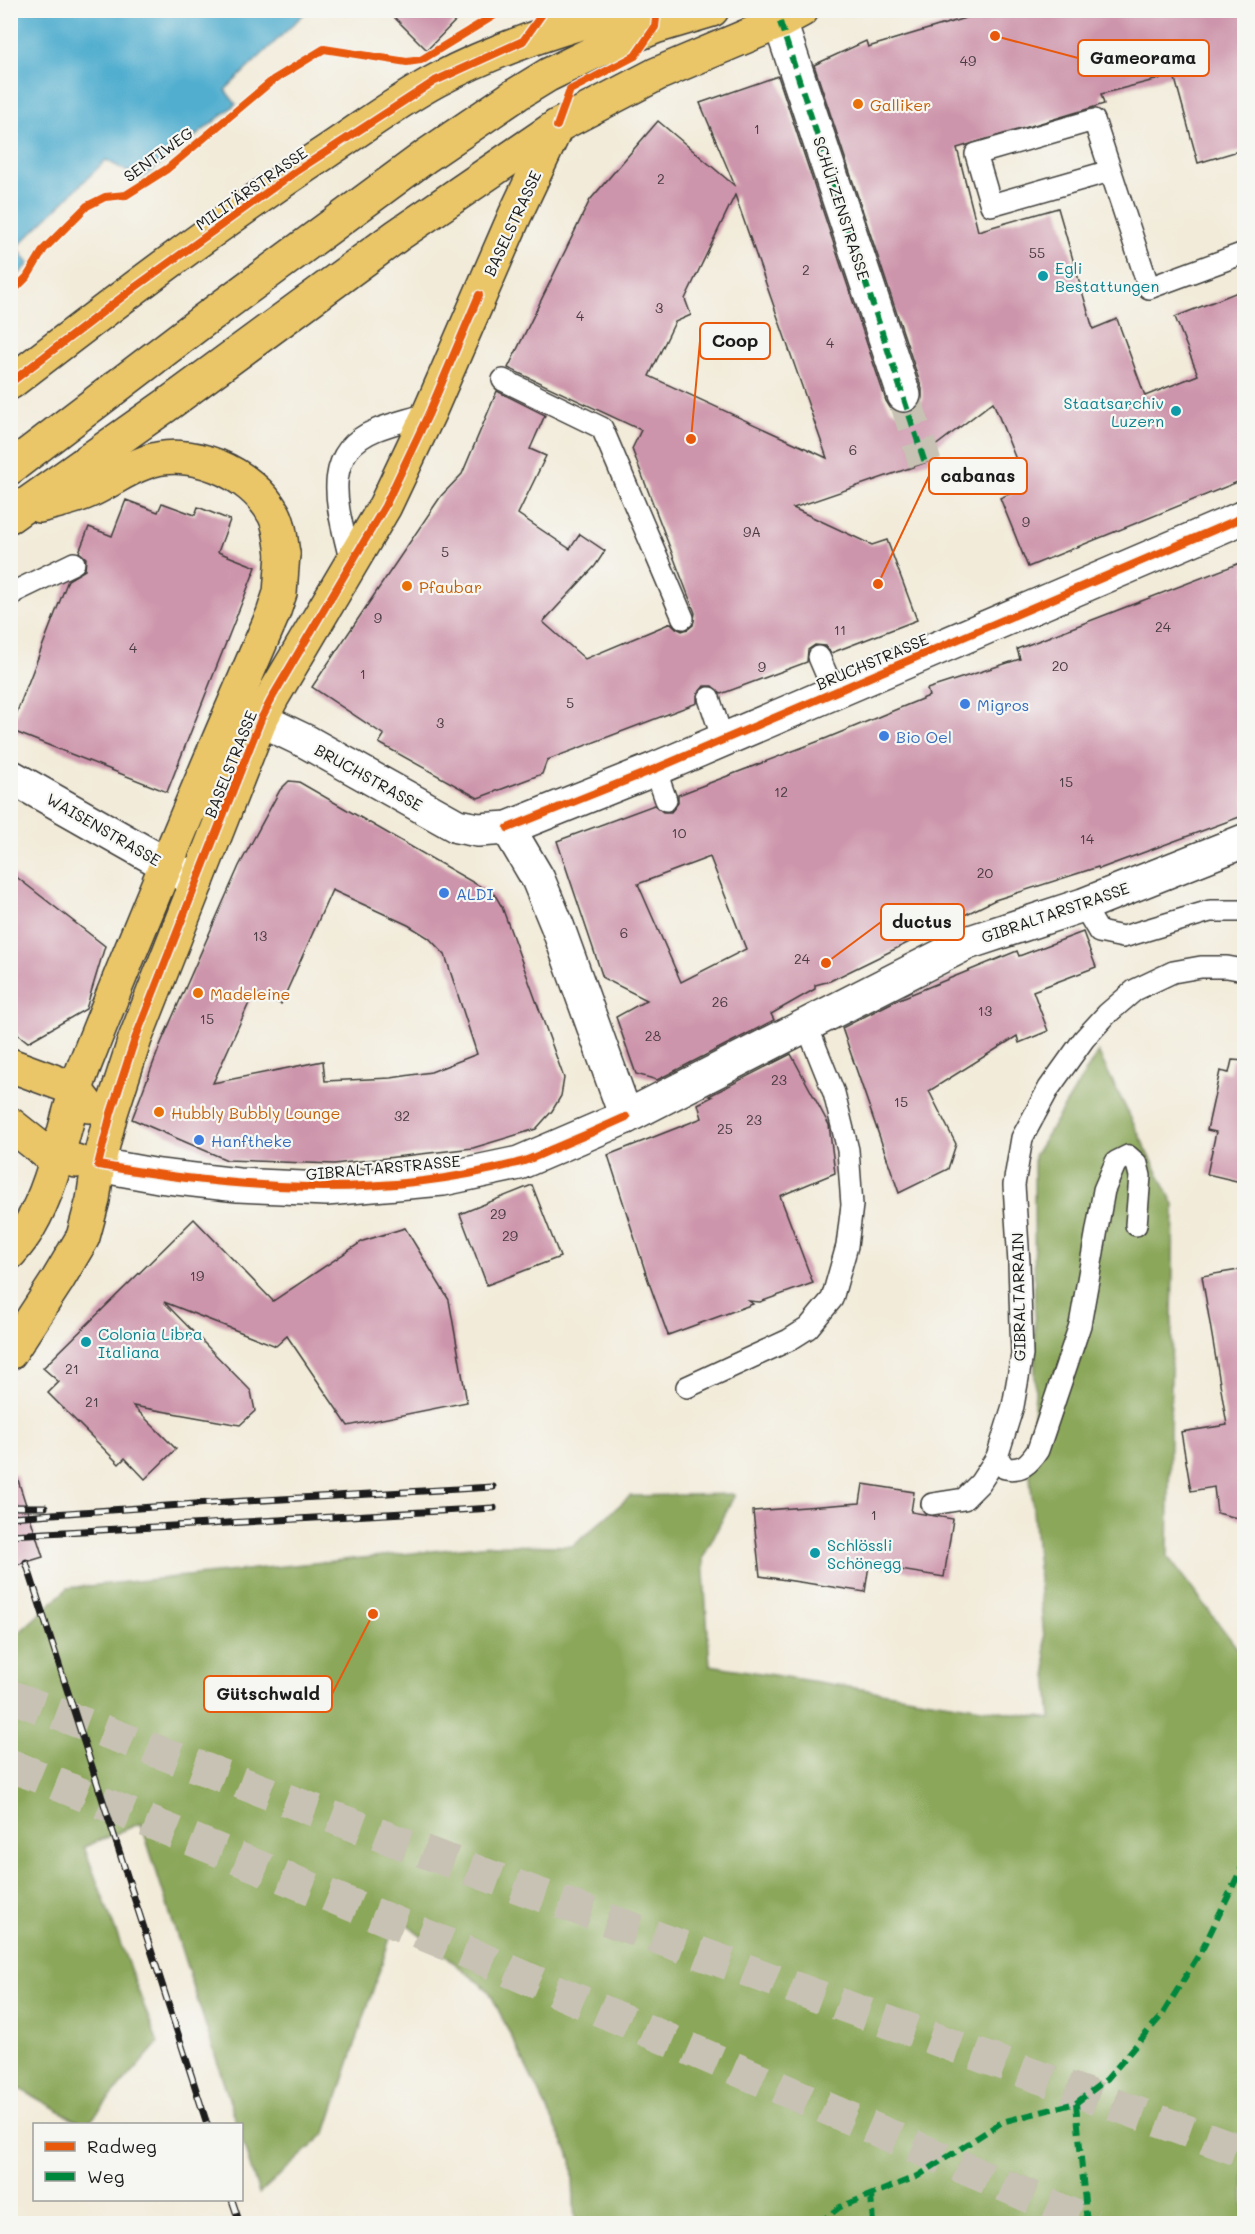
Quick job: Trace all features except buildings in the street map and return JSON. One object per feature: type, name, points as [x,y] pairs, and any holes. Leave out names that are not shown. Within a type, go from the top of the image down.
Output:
[{"type":"main road","points":[[10,468],[204,320],[487,114],[548,75],[599,50],[642,19],[712,10]]},
{"type":"main road","points":[[14,514],[398,235],[557,126],[657,74],[791,16]]},
{"type":"main road","name":"MILITÄRSTRASSE","points":[[10,383],[184,251],[295,172],[419,91],[458,69],[523,41],[585,21],[642,19]]},
{"type":"main road","name":"BASELSTRASSE","points":[[10,1253],[29,1227],[44,1194],[75,1089],[165,864],[247,713],[273,696],[385,506],[557,126]]},
{"type":"main road","name":"BASELSTRASSE","points":[[10,1353],[57,1281],[82,1237],[93,1200],[98,1165],[111,1113],[135,1039],[197,882],[247,713],[280,593],[284,554],[275,515],[259,494],[243,481],[208,461],[166,459],[145,462],[86,493],[14,514]]},
{"type":"main road","points":[[10,1065],[75,1089],[93,1112],[99,1141],[98,1165],[56,1158],[32,1143],[10,1124]]},
{"type":"street","name":"SCHÜTZENSTRASSE","points":[[791,16],[904,394]]},
{"type":"street","name":"BRUCHSTRASSE","points":[[247,713],[308,742],[457,826],[478,831],[508,828],[655,769],[1245,517]]},
{"type":"street","name":"WAISENSTRASSE","points":[[10,776],[197,882]]},
{"type":"street","points":[[508,828],[538,879],[554,916],[626,1117]]},
{"type":"street","name":"GIBRALTARSTRASSE","points":[[98,1165],[159,1176],[238,1185],[326,1189],[443,1179],[519,1163],[626,1117],[967,943],[1083,905],[1245,841]]},
{"type":"lane","points":[[1110,171],[991,205],[976,154],[1094,120],[1149,288],[1245,253]]},
{"type":"lane","points":[[502,380],[602,428],[683,618]]},
{"type":"lane","points":[[351,564],[335,492],[341,459],[352,444],[375,430],[429,413]]},
{"type":"lane","points":[[10,597],[14,592],[74,563]]},
{"type":"lane","points":[[819,657],[834,692]]},
{"type":"lane","points":[[709,698],[723,740]]},
{"type":"lane","points":[[655,769],[666,800]]},
{"type":"lane","points":[[1083,905],[1098,932],[1123,937],[1210,911],[1245,911]]},
{"type":"lane","name":"GIBRALTARRAIN","points":[[932,1504],[964,1499],[980,1483],[997,1457],[1013,1406],[1022,1355],[1014,1185],[1022,1138],[1049,1088],[1084,1039],[1107,1014],[1135,990],[1173,972],[1201,967],[1245,970]]},
{"type":"lane","points":[[687,1387],[789,1340],[808,1328],[832,1299],[847,1246],[852,1204],[848,1150],[834,1093],[807,1026]]},
{"type":"lane","points":[[997,1457],[1005,1468],[1017,1470],[1029,1464],[1038,1450],[1080,1326],[1104,1190],[1116,1162],[1128,1156],[1137,1164],[1140,1176],[1136,1225]]},
{"type":"green space","points":[[1098,1052],[1174,1205],[1168,1557],[1244,1657],[1244,2223],[575,2223],[572,2160],[489,1991],[397,1917],[326,2133],[259,2194],[243,2143],[243,2123],[237,2123],[141,1823],[84,1847],[158,2043],[88,2123],[81,2123],[11,2084],[11,1640],[68,1588],[491,1545],[573,1546],[630,1496],[735,1494],[703,1558],[710,1665],[1051,1719],[1029,1464],[1035,1393],[1034,1156]]},
{"type":"water","points":[[11,10],[307,11],[225,90],[236,104],[141,179],[106,160],[17,247],[29,264],[11,282]]},
{"type":"tunnel","points":[[904,395],[925,463]]},
{"type":"tunnel","points":[[10,1696],[505,1882],[1244,2152]]},
{"type":"tunnel","points":[[10,1765],[464,1951],[1093,2224]]},
{"type":"railway","points":[[10,1517],[493,1487]]},
{"type":"railway","points":[[10,1507],[45,1507]]},
{"type":"railway","points":[[10,1535],[494,1508]]},
{"type":"railway","points":[[26,1562],[207,2123]]},
{"type":"railway","points":[[232,2201],[240,2224]]},
{"type":"marked path","points":[[780,22],[925,463]]},
{"type":"marked path","points":[[818,2224],[840,2207],[918,2176],[1002,2122],[1076,2103],[1107,2079],[1162,2015],[1204,1946],[1244,1863]]},
{"type":"marked path","points":[[1076,2103],[1087,2224]]},
{"type":"marked path","points":[[871,2194],[873,2224]]},
{"type":"cycle path","name":"SENTIWEG","points":[[10,294],[27,277],[44,249],[87,206],[105,197],[126,195],[167,169],[273,80],[324,49],[407,62],[421,60],[503,10]]},
{"type":"cycle path","points":[[10,383],[134,288],[295,172],[435,81],[523,41],[545,10]]},
{"type":"cycle path","points":[[557,126],[570,90],[635,56],[655,27],[657,10]]},
{"type":"cycle path","points":[[479,295],[429,413],[385,506],[261,719],[135,1039],[111,1113],[98,1165],[255,1185],[308,1187],[412,1182],[464,1175],[522,1162],[626,1117]]},
{"type":"cycle path","points":[[508,828],[655,769],[1244,517]]},
{"type":"place","name":"Gameorama","points":[[995,36]]},
{"type":"place","name":"Galliker","points":[[858,104]]},
{"type":"place","name":"Egli Bestattungen","points":[[1043,276]]},
{"type":"place","name":"Staatsarchiv Luzern","points":[[1176,411]]},
{"type":"place","name":"Coop","points":[[691,439]]},
{"type":"place","name":"cabanas","points":[[878,584]]},
{"type":"place","name":"Pfaubar","points":[[407,586]]},
{"type":"place","name":"Migros","points":[[965,704]]},
{"type":"place","name":"Bio Oel","points":[[884,736]]},
{"type":"place","name":"ALDI","points":[[444,893]]},
{"type":"place","name":"ductus","points":[[826,963]]},
{"type":"place","name":"Madeleine","points":[[198,993]]},
{"type":"place","name":"Hubbly Bubbly Lounge","points":[[159,1112]]},
{"type":"place","name":"Hanftheke","points":[[199,1140]]},
{"type":"place","name":"Colonia Libra Italiana","points":[[86,1342]]},
{"type":"place","name":"Schlössli Schönegg","points":[[815,1553]]},
{"type":"place","name":"Gütschwald","points":[[373,1614]]}]
